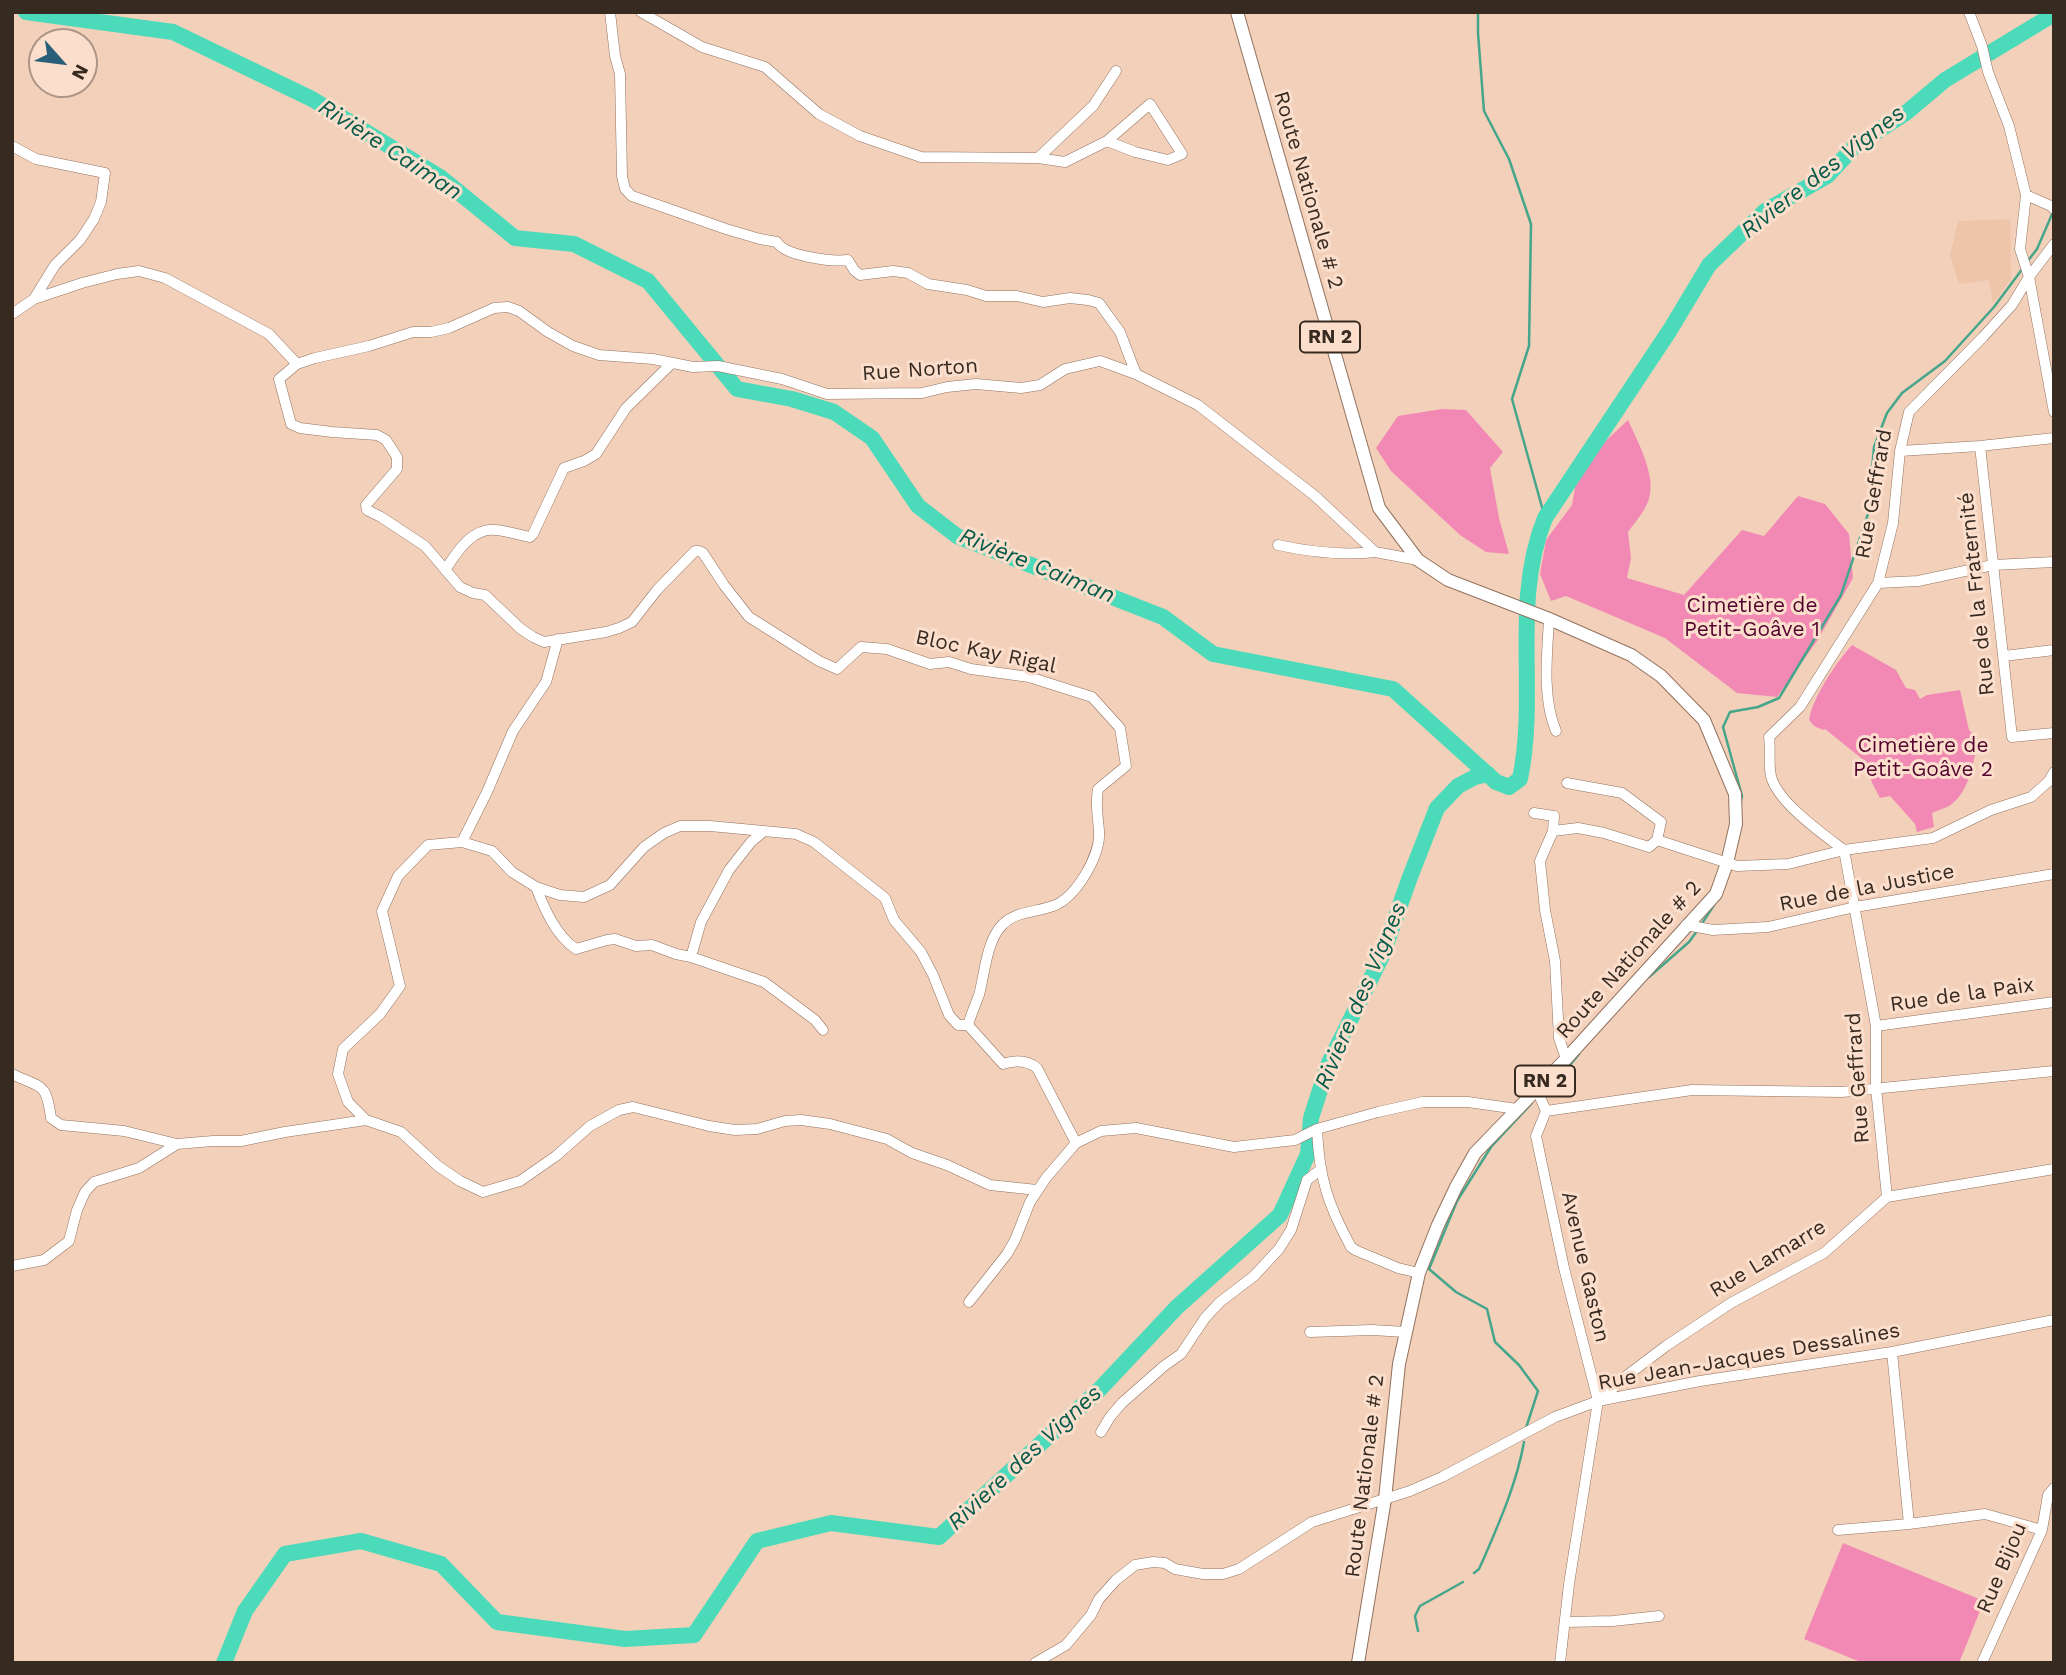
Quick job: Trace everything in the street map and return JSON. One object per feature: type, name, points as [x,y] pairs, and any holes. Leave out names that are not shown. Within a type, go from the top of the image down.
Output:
[{"type":"main road","name":"Route Nationale # 2","points":[[1237,12],[1379,508],[1418,560],[1448,580],[1503,600],[1631,655],[1661,676],[1704,720],[1735,794],[1736,824],[1732,865],[1716,894],[1566,1059],[1475,1153],[1438,1225],[1419,1273],[1399,1364],[1385,1499],[1358,1663]]},
{"type":"street","points":[[610,12],[621,85],[622,176],[625,189],[632,196],[726,229],[777,242],[780,247],[792,253],[839,261],[848,260],[853,271],[860,275],[893,271],[908,274],[928,284],[986,296],[1004,295],[1042,302],[1070,298],[1099,303],[1120,332],[1136,374]]},
{"type":"street","points":[[641,12],[702,47],[765,67],[819,114],[860,136],[920,157],[1038,158],[1065,162],[1107,141],[1150,104],[1182,154],[1168,160],[1135,152],[1107,141]]},
{"type":"street","points":[[1969,12],[2009,126],[2026,195],[2020,248],[2029,277],[2054,412]]},
{"type":"street","points":[[1038,158],[1093,106],[1116,71]]},
{"type":"street","points":[[12,146],[36,159],[104,173],[101,202],[94,219],[80,240],[55,265],[34,299]]},
{"type":"street","points":[[2026,195],[2053,208]]},
{"type":"street","name":"Rue Geffrard","points":[[1887,1197],[1876,1088],[1876,1026],[1844,850],[1802,817],[1771,779],[1769,737],[1800,707],[1878,583],[1893,523],[1900,451],[1909,412],[2012,305],[2054,244]]},
{"type":"street","points":[[12,314],[34,299],[117,274],[139,271],[165,278],[269,334],[297,364],[279,379],[291,424],[300,428],[377,435],[386,440],[397,457],[397,469],[366,505],[367,510],[425,546],[460,587],[485,595],[533,637],[544,642],[558,639],[546,682],[513,731],[462,842]]},
{"type":"street","name":"Rue Norton","points":[[297,364],[413,332],[449,328],[494,308],[508,307],[519,311],[573,346],[599,355],[653,359],[693,367],[718,366],[782,379],[827,394],[922,393],[975,384],[1020,388],[1040,384],[1065,369],[1100,361],[1136,374],[1198,405],[1315,496],[1375,552]]},
{"type":"street","points":[[445,570],[469,539],[481,532],[494,529],[530,537],[564,468],[596,454],[626,408],[672,363]]},
{"type":"street","points":[[1900,451],[2054,438]]},
{"type":"street","name":"Rue de la Fraternité","points":[[1980,446],[2012,737],[2054,733]]},
{"type":"street","points":[[1278,545],[1325,553],[1356,555],[1375,552],[1418,560]]},
{"type":"street","name":"Bloc Kay Rigal","points":[[558,639],[606,632],[632,622],[657,590],[695,551],[699,551],[749,617],[819,661],[837,669],[860,647],[887,649],[930,664],[949,662],[1029,677],[1092,697],[1119,728],[1126,766],[1098,789],[1096,809],[1100,833],[1097,849],[1076,888],[1056,905],[1016,916],[1002,925],[990,946],[968,1025]]},
{"type":"street","points":[[1878,583],[1919,581],[1993,565],[2054,562]]},
{"type":"street","points":[[1548,619],[1549,701],[1556,732]]},
{"type":"street","points":[[2004,656],[2054,650]]},
{"type":"street","points":[[1657,839],[1732,865],[1788,863],[1844,850],[1933,838],[1990,810],[2031,797],[2049,781],[2054,772]]},
{"type":"street","points":[[1553,831],[1578,828],[1649,847],[1657,839],[1661,822],[1622,793],[1567,783]]},
{"type":"street","points":[[1534,813],[1554,816],[1553,831],[1540,861],[1545,910],[1555,961],[1559,1038],[1566,1059]]},
{"type":"street","points":[[1037,1190],[990,1185],[947,1165],[912,1153],[887,1139],[830,1124],[785,1121],[757,1129],[735,1130],[633,1107],[619,1110],[590,1126],[556,1156],[520,1181],[483,1192],[460,1181],[438,1166],[401,1132],[366,1120],[348,1102],[338,1074],[343,1049],[380,1014],[400,986],[382,911],[397,876],[428,845],[462,842],[492,851],[512,872],[536,887],[560,895],[584,897],[610,885],[644,847],[680,826],[710,825],[796,834],[814,842],[885,898],[894,920],[920,952],[933,975],[949,1015],[958,1025],[968,1025],[1003,1064],[1012,1060],[1030,1063],[1037,1068],[1076,1143]]},
{"type":"street","points":[[691,957],[701,922],[729,870],[751,842],[764,831]]},
{"type":"street","name":"Rue de la Justice","points":[[1686,925],[1713,930],[1768,927],[1855,906],[2054,874]]},
{"type":"street","points":[[536,887],[544,908],[570,945],[576,949],[615,939],[636,946],[652,945],[691,957],[764,982],[815,1020],[823,1030]]},
{"type":"street","name":"Rue de la Paix","points":[[1876,1026],[2054,1002]]},
{"type":"street","points":[[1537,1090],[1546,1111],[1692,1090],[1842,1092],[2054,1071]]},
{"type":"street","points":[[12,1074],[41,1086],[48,1096],[51,1118],[61,1125],[124,1131],[177,1144],[213,1140],[241,1142],[285,1132],[366,1120]]},
{"type":"street","points":[[970,1303],[1007,1254],[1037,1190],[1076,1143],[1101,1131],[1136,1128],[1234,1147],[1294,1140],[1317,1129],[1423,1102],[1468,1102],[1517,1109]]},
{"type":"street","name":"Avenue Gaston","points":[[1546,1111],[1536,1136],[1564,1268],[1598,1401],[1569,1584],[1560,1663]]},
{"type":"street","points":[[1317,1129],[1320,1170],[1334,1214],[1351,1247],[1398,1268],[1419,1273]]},
{"type":"street","points":[[12,1266],[44,1260],[69,1241],[81,1201],[94,1182],[139,1168],[177,1144]]},
{"type":"street","points":[[1887,1197],[2054,1169]]},
{"type":"street","points":[[1101,1432],[1122,1403],[1181,1354],[1205,1318],[1220,1302],[1254,1276],[1272,1257],[1291,1230],[1307,1180],[1320,1170]]},
{"type":"street","name":"Rue Lamarre","points":[[1598,1401],[1625,1377],[1731,1303],[1824,1253],[1887,1197]]},
{"type":"street","name":"Rue Jean-Jacques Dessalines","points":[[1035,1663],[1066,1645],[1091,1615],[1098,1599],[1135,1565],[1153,1562],[1203,1574],[1223,1574],[1239,1569],[1312,1522],[1409,1491],[1442,1477],[1555,1417],[1598,1401],[1700,1381],[1892,1352],[2054,1320]]},
{"type":"street","points":[[1310,1332],[1406,1332]]},
{"type":"street","points":[[1892,1352],[1909,1524]]},
{"type":"street","name":"Rue Bijou","points":[[1982,1663],[2042,1530],[2048,1495],[2054,1488]]},
{"type":"street","points":[[1838,1530],[1985,1514],[2042,1530]]},
{"type":"street","points":[[1566,1622],[1659,1616]]},
{"type":"shaded area","points":[[2010,219],[2011,279],[1993,303],[1989,280],[1959,284],[1950,256],[1958,221]]},
{"type":"green space","points":[[1442,409],[1466,410],[1503,452],[1490,468],[1509,554],[1486,552],[1460,535],[1391,471],[1376,448],[1398,416]]},
{"type":"green space","name":"Cimetière de Petit-Goâve 1","points":[[1628,420],[1644,456],[1651,485],[1647,504],[1628,532],[1631,558],[1627,578],[1684,595],[1742,530],[1764,536],[1798,496],[1825,504],[1849,534],[1853,578],[1817,641],[1777,697],[1737,693],[1665,638],[1566,596],[1551,601],[1540,574],[1546,540],[1572,505],[1579,466]]},
{"type":"green space","name":"Cimetière de Petit-Goâve 2","points":[[1852,645],[1896,670],[1906,688],[1915,690],[1920,699],[1927,695],[1960,690],[1969,730],[1978,739],[1964,790],[1951,805],[1932,813],[1934,827],[1917,832],[1915,824],[1890,796],[1880,798],[1866,762],[1825,729],[1814,726],[1809,720],[1826,680]]},
{"type":"green space","points":[[1843,1543],[1984,1601],[1959,1663],[1863,1663],[1804,1639]]},
{"type":"waterway","name":"Rivière Caiman","points":[[26,12],[173,32],[312,99],[440,177],[515,238],[574,244],[648,281],[737,389],[792,399],[834,412],[872,438],[918,506],[957,536],[1163,617],[1213,654],[1393,689],[1496,782],[1509,787],[1520,779],[1525,746],[1529,582],[1545,518],[1670,330],[1709,265],[1765,211],[1827,176],[1855,146],[1907,112],[1945,80],[2054,14]]},
{"type":"waterway","name":"Riviere des Vignes","points":[[1478,12],[1484,111],[1509,159],[1531,224],[1529,346],[1512,399],[1545,518]]},
{"type":"waterway","points":[[2027,262],[2037,249],[2053,212]]},
{"type":"waterway","points":[[1741,801],[1742,796],[1723,727],[1730,712],[1758,707],[1779,698],[1841,595],[1868,514],[1874,447],[1887,413],[1902,393],[1945,361],[1994,307],[2023,268]]},
{"type":"waterway","name":"Riviere des Vignes","points":[[224,1663],[245,1611],[285,1554],[361,1541],[441,1564],[497,1622],[625,1639],[694,1635],[757,1541],[831,1523],[939,1537],[1099,1390],[1177,1307],[1280,1215],[1308,1154],[1311,1118],[1328,1065],[1382,956],[1437,808],[1458,786],[1488,774]]},
{"type":"waterway","points":[[1701,925],[1714,905]]},
{"type":"waterway","points":[[1649,977],[1689,942],[1697,931]]},
{"type":"waterway","points":[[1557,1081],[1579,1054]]},
{"type":"waterway","points":[[1526,1428],[1538,1391],[1519,1365],[1495,1342],[1487,1309],[1456,1292],[1429,1269],[1457,1201],[1491,1147],[1532,1103]]},
{"type":"waterway","points":[[1474,1573],[1479,1569],[1496,1530],[1517,1472],[1524,1442]]},
{"type":"waterway","points":[[1418,1631],[1415,1616],[1420,1606],[1463,1582]]}]
